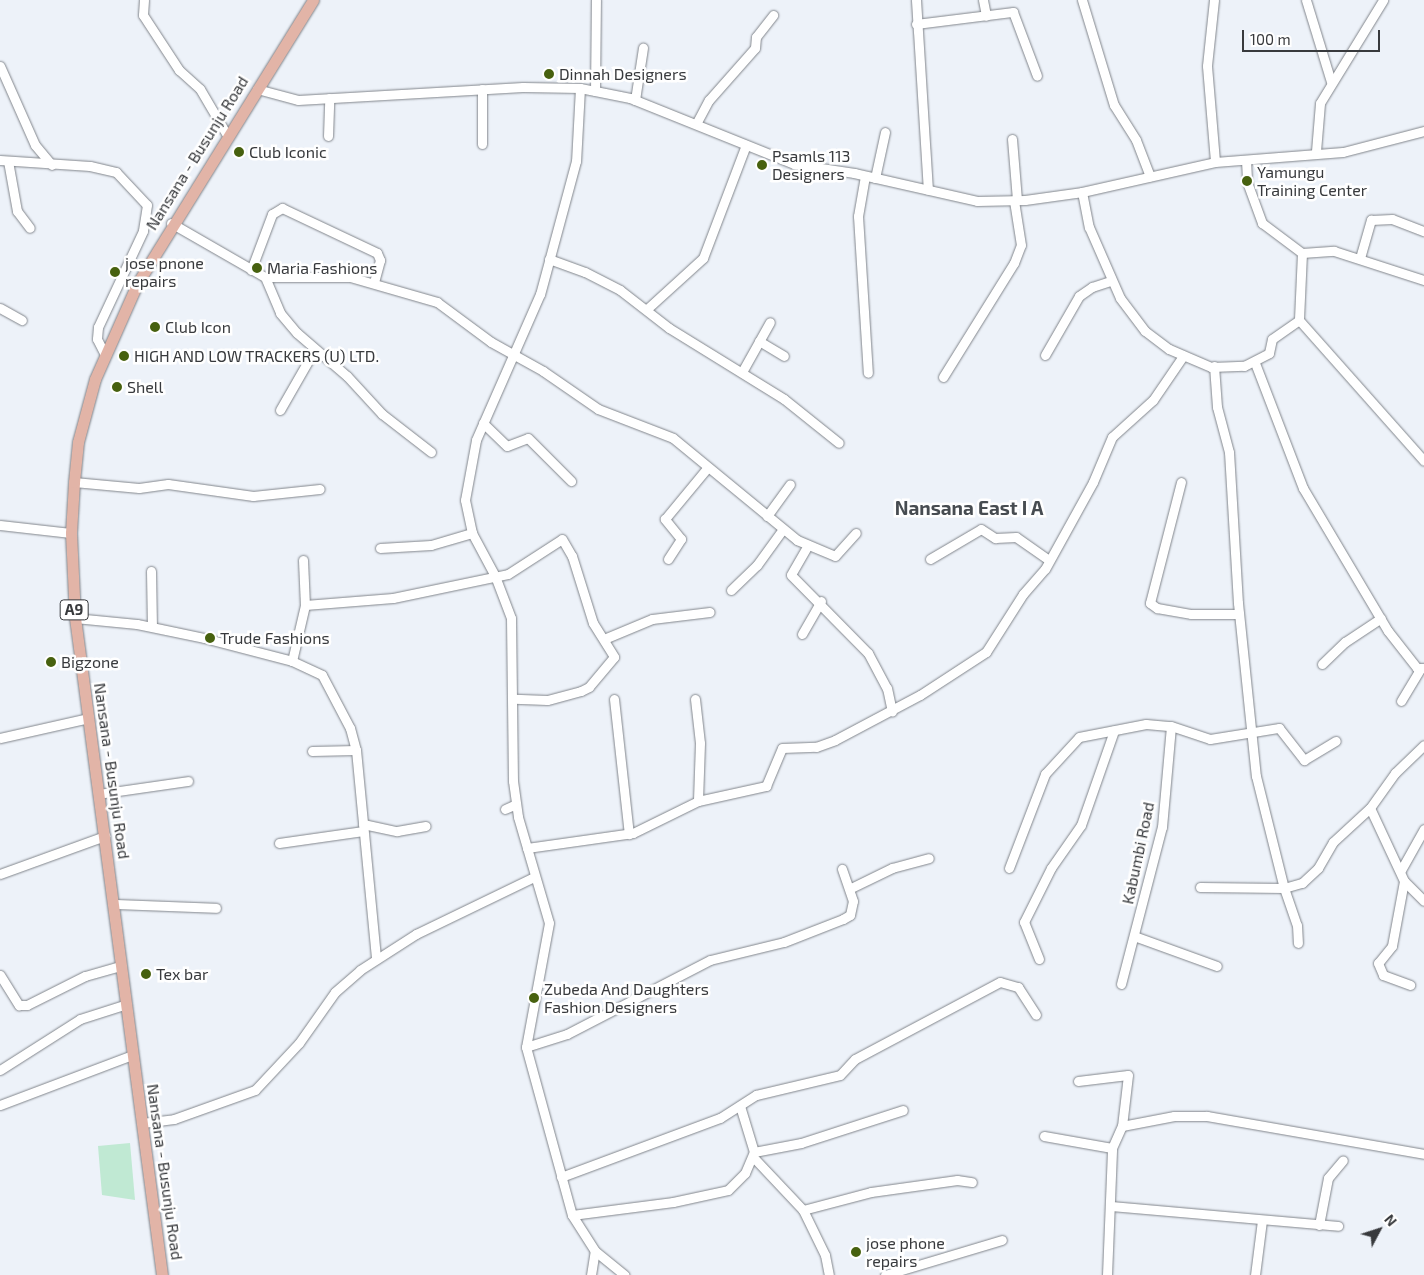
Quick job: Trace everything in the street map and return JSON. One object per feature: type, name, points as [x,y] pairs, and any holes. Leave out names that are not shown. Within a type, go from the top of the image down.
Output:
[{"type":"main road","name":"Nansana - Busunju Road","points":[[162,1275],[124,1005],[114,904],[75,618],[71,533],[78,442],[105,355],[137,284],[171,223],[313,0]]},
{"type":"street","points":[[144,0],[143,15],[179,70],[200,89],[227,135]]},
{"type":"street","points":[[595,91],[596,0]]},
{"type":"street","points":[[916,0],[916,24],[926,119],[928,190]]},
{"type":"street","points":[[984,0],[986,16]]},
{"type":"street","points":[[1082,0],[1111,96],[1136,140],[1150,176]]},
{"type":"street","points":[[1214,0],[1207,66],[1215,162]]},
{"type":"street","points":[[1306,0],[1331,82]]},
{"type":"street","points":[[1316,151],[1320,103],[1331,82],[1348,64],[1383,0]]},
{"type":"street","points":[[916,24],[1014,13],[1037,76]]},
{"type":"street","points":[[696,124],[709,100],[755,48],[756,37],[773,15]]},
{"type":"street","points":[[635,100],[643,48]]},
{"type":"street","points":[[0,66],[34,145],[52,165]]},
{"type":"street","points":[[257,89],[298,100],[482,89],[580,88],[635,100],[794,164],[875,178],[978,201],[1015,200],[1082,192],[1215,162],[1302,157],[1316,151],[1358,149],[1424,132]]},
{"type":"street","points":[[580,88],[576,161],[535,307],[483,423],[472,455],[465,500],[472,533],[495,576],[511,618],[514,699],[513,781],[526,848],[549,923],[526,1047],[572,1215],[595,1251],[625,1275]]},
{"type":"street","points":[[482,89],[482,144]]},
{"type":"street","points":[[328,136],[329,98]]},
{"type":"street","points":[[875,178],[885,132]]},
{"type":"street","points":[[943,376],[1014,263],[1021,245],[1015,200],[1012,139]]},
{"type":"street","points":[[647,309],[703,258],[746,144]]},
{"type":"street","points":[[1246,160],[1247,182],[1262,223],[1302,253],[1326,249],[1360,258],[1424,280]]},
{"type":"street","points":[[30,228],[17,211],[4,161],[90,166],[116,172],[147,205],[143,231],[98,327],[97,340],[105,355]]},
{"type":"street","points":[[865,176],[858,216],[868,373]]},
{"type":"street","points":[[1082,192],[1089,227],[1111,281],[1145,331],[1183,356],[1214,366],[1255,362],[1269,353],[1272,339],[1299,320]]},
{"type":"street","points":[[251,270],[272,214],[282,208],[377,254],[380,260],[374,283]]},
{"type":"street","points":[[1360,258],[1371,220],[1392,220],[1424,231]]},
{"type":"street","points":[[171,223],[265,277],[350,277],[437,302],[515,355],[612,416],[674,438],[783,529],[808,545],[835,556],[856,533]]},
{"type":"street","points":[[1302,253],[1299,320],[1424,460]]},
{"type":"street","points":[[548,259],[600,278],[647,309],[669,328],[742,372],[807,416],[839,443]]},
{"type":"street","points":[[265,277],[280,313],[382,414],[431,452]]},
{"type":"street","points":[[1045,355],[1079,296],[1111,281]]},
{"type":"street","points":[[0,308],[22,320]]},
{"type":"street","points":[[742,372],[770,322]]},
{"type":"street","points":[[759,342],[784,356]]},
{"type":"street","points":[[280,410],[315,349]]},
{"type":"street","points":[[526,848],[629,834],[698,801],[766,786],[782,748],[816,747],[892,710],[986,652],[1023,594],[1036,584],[1048,559],[1093,482],[1112,437],[1153,400],[1183,356]]},
{"type":"street","points":[[1255,362],[1298,478],[1381,618],[1422,668],[1401,700]]},
{"type":"street","points":[[1214,366],[1217,407],[1229,452],[1239,614],[1251,732],[1267,830],[1297,925],[1298,943]]},
{"type":"street","points":[[483,423],[507,446],[528,438],[571,481]]},
{"type":"street","points":[[668,559],[681,539],[665,519],[708,467]]},
{"type":"street","points":[[74,482],[139,488],[168,484],[253,496],[320,489]]},
{"type":"street","points":[[1181,482],[1150,602],[1157,608],[1191,614],[1239,614]]},
{"type":"street","points":[[768,516],[790,484]]},
{"type":"street","points":[[0,525],[71,533]]},
{"type":"street","points":[[731,590],[757,565],[783,529]]},
{"type":"street","points":[[930,559],[981,529],[996,538],[1016,537],[1048,559]]},
{"type":"street","points":[[380,548],[431,545],[472,533]]},
{"type":"street","points":[[305,605],[392,598],[495,576],[521,568],[562,539],[572,556],[593,623],[614,657],[589,687],[547,700],[514,699]]},
{"type":"street","points":[[808,545],[792,575],[821,601],[868,653],[887,688],[892,710]]},
{"type":"street","points":[[292,661],[305,605],[304,560]]},
{"type":"street","points":[[151,570],[152,626]]},
{"type":"street","points":[[802,634],[821,601]]},
{"type":"street","points":[[604,639],[652,619],[710,612]]},
{"type":"street","points":[[75,618],[152,626],[292,661],[322,676],[329,685],[350,728],[356,750],[376,959]]},
{"type":"street","points":[[1322,664],[1345,642],[1381,618]]},
{"type":"street","points":[[695,699],[700,743],[698,801]]},
{"type":"street","points":[[614,700],[629,834]]},
{"type":"street","points":[[0,738],[89,718]]},
{"type":"street","points":[[1009,868],[1045,774],[1078,737],[1146,724],[1171,726],[1210,739],[1279,728],[1304,760],[1336,741]]},
{"type":"street","name":"Kabumbi Road","points":[[1121,984],[1162,826],[1171,726]]},
{"type":"street","points":[[1039,959],[1024,922],[1051,868],[1081,824],[1114,731]]},
{"type":"street","points":[[1200,887],[1284,888],[1302,884],[1318,868],[1333,842],[1370,808],[1424,745]]},
{"type":"street","points":[[312,751],[356,750]]},
{"type":"street","points":[[98,794],[188,781]]},
{"type":"street","points":[[506,809],[516,804]]},
{"type":"street","points":[[1370,808],[1402,870],[1404,881],[1392,946],[1378,963],[1383,975],[1410,985]]},
{"type":"street","points":[[279,843],[363,828],[397,831],[426,826]]},
{"type":"street","points":[[1402,870],[1424,829]]},
{"type":"street","points":[[0,874],[105,836]]},
{"type":"street","points":[[850,888],[892,868],[929,858]]},
{"type":"street","points":[[526,1047],[567,1034],[710,960],[784,942],[842,919],[853,908],[850,888],[842,869]]},
{"type":"street","points":[[142,1123],[174,1119],[255,1090],[299,1043],[335,992],[376,959],[416,934],[534,877]]},
{"type":"street","points":[[1404,881],[1424,901]]},
{"type":"street","points":[[114,904],[216,908]]},
{"type":"street","points":[[1134,936],[1217,966]]},
{"type":"street","points":[[0,975],[15,1000],[27,1005],[85,976],[121,966]]},
{"type":"street","points":[[561,1176],[720,1118],[756,1095],[840,1075],[855,1059],[1000,982],[1018,987],[1036,1015]]},
{"type":"street","points":[[0,1070],[80,1019],[124,1005]]},
{"type":"street","points":[[0,1105],[132,1055]]},
{"type":"street","points":[[1078,1081],[1128,1075],[1122,1126],[1112,1148],[1107,1275]]},
{"type":"street","points":[[740,1106],[754,1155],[804,1210],[826,1255],[829,1275]]},
{"type":"street","points":[[572,1215],[673,1202],[728,1190],[745,1173],[754,1155],[802,1143],[903,1110]]},
{"type":"street","points":[[1122,1126],[1174,1116],[1207,1116],[1424,1154]]},
{"type":"street","points":[[1044,1136],[1112,1148]]},
{"type":"street","points":[[1319,1225],[1328,1178],[1342,1160]]},
{"type":"street","points":[[804,1210],[871,1192],[958,1180],[972,1182]]},
{"type":"street","points":[[1111,1206],[1338,1226]]},
{"type":"street","points":[[1255,1275],[1262,1220]]},
{"type":"street","points":[[885,1275],[1002,1240]]},
{"type":"street","points":[[591,1275],[595,1251]]},
{"type":"green space","points":[[130,1143],[135,1200],[102,1195],[98,1146]]},
{"type":"place","name":"Dinnah Designers","points":[[549,74]]},
{"type":"place","name":"Club Iconic","points":[[239,152]]},
{"type":"place","name":"Psamls 113 Designers","points":[[762,165]]},
{"type":"place","name":"Yamungu Training Center","points":[[1247,181]]},
{"type":"place","name":"Maria Fashions","points":[[257,268]]},
{"type":"place","name":"jose pnone repairs","points":[[115,272]]},
{"type":"place","name":"Club Icon","points":[[155,327]]},
{"type":"place","name":"HIGH AND LOW TRACKERS (U) LTD.","points":[[124,356]]},
{"type":"place","name":"Shell","points":[[117,387]]},
{"type":"place","name":"Trude Fashions","points":[[210,638]]},
{"type":"place","name":"Bigzone","points":[[51,662]]},
{"type":"place","name":"Tex bar","points":[[146,974]]},
{"type":"place","name":"Zubeda And Daughters Fashion Designers","points":[[534,998]]},
{"type":"place","name":"jose phone repairs","points":[[856,1252]]},
{"type":"district","name":"Nansana East I A","points":[[969,508]]}]
